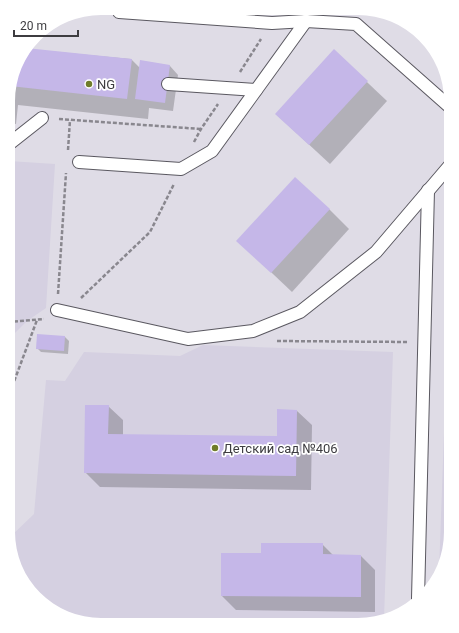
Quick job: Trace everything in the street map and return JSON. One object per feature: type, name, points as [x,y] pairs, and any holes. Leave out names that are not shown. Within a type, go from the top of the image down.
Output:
[{"type":"lane","points":[[161,15],[272,23],[306,21],[356,24],[444,102]]},
{"type":"lane","points":[[79,162],[181,169],[212,151],[306,21]]},
{"type":"lane","points":[[168,84],[256,90]]},
{"type":"lane","points":[[15,139],[42,118]]},
{"type":"lane","points":[[57,310],[188,339],[254,331],[300,312],[376,252],[444,172]]},
{"type":"lane","points":[[418,594],[428,190]]},
{"type":"path","points":[[42,118],[201,129]]},
{"type":"path","points":[[68,152],[70,120]]},
{"type":"path","points":[[57,310],[66,168]]},
{"type":"path","points":[[15,322],[43,320],[57,310],[79,300],[150,232],[181,169]]},
{"type":"path","points":[[15,379],[37,320]]},
{"type":"path","points":[[254,331],[257,341],[424,342]]},
{"type":"shaded area","points":[[15,161],[55,164],[46,308],[27,321],[15,333]]},
{"type":"shaded area","name":"Детский сад №406","points":[[203,345],[393,352],[384,613],[364,618],[101,618],[84,616],[63,609],[53,604],[36,589],[29,580],[22,565],[18,554],[15,532],[34,514],[46,380],[65,381],[84,352],[180,356]]},
{"type":"shaded area","points":[[444,433],[444,538],[439,558]]},
{"type":"building","points":[[33,49],[132,59],[127,99],[17,87],[26,58]]},
{"type":"building","points":[[334,49],[368,81],[309,145],[275,114]]},
{"type":"building","points":[[140,60],[170,65],[165,103],[135,99]]},
{"type":"building","points":[[295,177],[330,209],[271,273],[236,241]]},
{"type":"building","points":[[37,334],[65,336],[64,351],[36,349]]},
{"type":"building","points":[[85,405],[109,405],[108,434],[277,436],[277,409],[297,410],[296,476],[84,473]]},
{"type":"building","points":[[261,543],[323,543],[323,554],[361,555],[361,597],[221,596],[221,553],[261,553]]},
{"type":"place","name":"NG","points":[[89,84]]},
{"type":"place","name":"Детский сад №406","points":[[215,448]]}]
